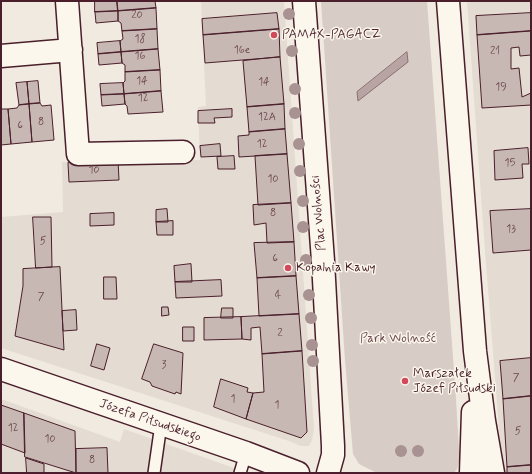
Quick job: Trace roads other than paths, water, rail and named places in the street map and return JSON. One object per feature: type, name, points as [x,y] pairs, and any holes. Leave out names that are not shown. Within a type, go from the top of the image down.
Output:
[{"type":"street","points":[[67,1],[78,154],[183,152]]},
{"type":"street","name":"Plac Wolności","points":[[304,1],[310,104],[323,262],[333,446],[333,455],[328,473]]},
{"type":"street","points":[[448,1],[475,351],[484,421],[493,473]]},
{"type":"street","points":[[1,56],[71,50]]},
{"type":"street","points":[[471,473],[475,351]]},
{"type":"street","name":"Józefa Piłsudskiego","points":[[1,369],[161,424],[242,463],[298,473]]},
{"type":"lane","points":[[154,473],[161,424]]},
{"type":"place","name":"PAMAX-PAGACZ","points":[[274,35]]},
{"type":"place","name":"Kopalnia Kawy","points":[[288,268]]},
{"type":"place","name":"Marszałek Józef Piłsudski","points":[[405,381]]},
{"type":"park label","name":"Park Wolność","points":[[398,339]]}]
